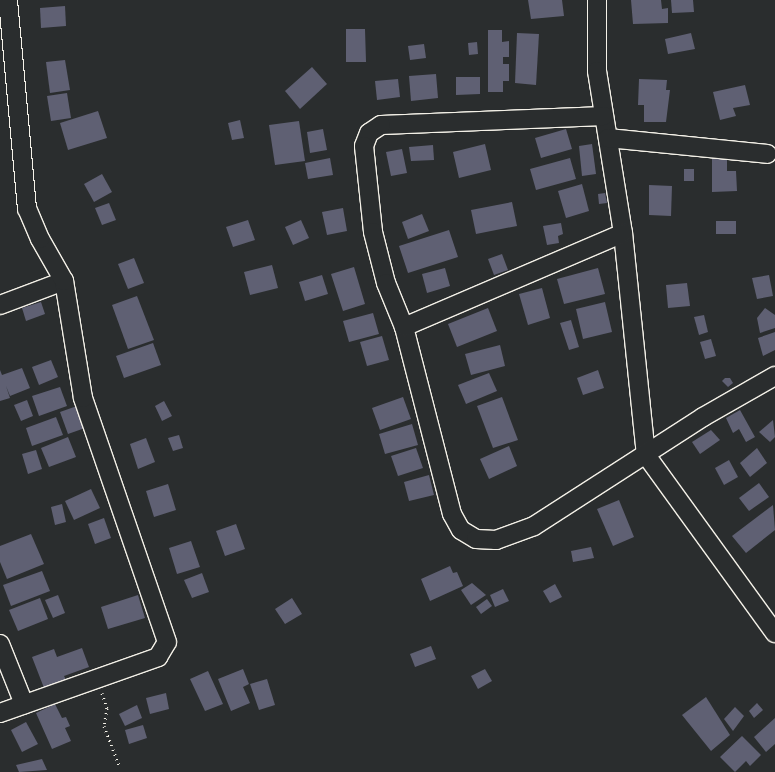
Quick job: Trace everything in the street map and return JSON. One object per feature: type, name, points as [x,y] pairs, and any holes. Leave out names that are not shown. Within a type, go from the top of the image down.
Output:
[{"type":"street","points":[[0,713],[158,658],[167,642],[83,398],[64,281],[40,239],[27,209],[8,0]]},
{"type":"street","points":[[597,0],[597,71],[623,233],[646,455],[775,633]]},
{"type":"street","points":[[604,116],[381,124],[369,134],[364,146],[373,232],[386,283],[404,327],[452,514],[461,530],[476,539],[496,540],[534,526],[646,455],[703,416],[775,376]]},
{"type":"street","points":[[608,138],[767,154]]},
{"type":"street","points":[[404,327],[623,233]]},
{"type":"street","points":[[0,305],[64,281]]},
{"type":"street","points":[[0,644],[24,704]]},
{"type":"path","points":[[92,681],[102,694],[107,708],[104,726],[119,765]]},
{"type":"building","points":[[528,0],[562,0],[564,16],[531,19]]},
{"type":"building","points":[[631,0],[661,0],[662,9],[668,8],[668,23],[633,24]]},
{"type":"building","points":[[671,0],[693,0],[694,12],[672,13]]},
{"type":"building","points":[[65,6],[66,26],[41,28],[40,8]]},
{"type":"building","points":[[346,29],[365,29],[366,62],[346,62]]},
{"type":"building","points":[[488,30],[502,30],[502,42],[509,41],[509,57],[503,57],[503,64],[509,64],[509,81],[503,81],[503,92],[488,92]]},
{"type":"building","points":[[517,33],[539,34],[536,85],[515,83]]},
{"type":"building","points":[[691,33],[695,49],[668,54],[665,39]]},
{"type":"building","points":[[477,42],[478,54],[469,55],[468,43]]},
{"type":"building","points":[[424,44],[426,58],[410,60],[408,46]]},
{"type":"building","points":[[65,60],[70,90],[50,93],[46,62]]},
{"type":"building","points":[[312,67],[327,84],[300,109],[285,91]]},
{"type":"building","points":[[436,74],[438,98],[411,101],[409,76]]},
{"type":"building","points":[[456,77],[480,77],[480,94],[456,95]]},
{"type":"building","points":[[398,79],[400,97],[377,100],[375,81]]},
{"type":"building","points":[[639,79],[667,80],[666,90],[670,90],[666,122],[644,122],[644,105],[638,105]]},
{"type":"building","points":[[745,85],[750,105],[733,108],[736,116],[720,120],[713,92]]},
{"type":"building","points":[[67,93],[71,118],[51,121],[47,96]]},
{"type":"building","points":[[98,111],[107,138],[68,150],[60,123]]},
{"type":"building","points":[[240,120],[244,138],[232,140],[228,123]]},
{"type":"building","points":[[299,121],[305,161],[275,165],[269,125]]},
{"type":"building","points":[[323,129],[327,150],[310,153],[307,132]]},
{"type":"building","points":[[566,129],[572,149],[541,158],[535,138]]},
{"type":"building","points":[[485,144],[491,170],[459,178],[453,152]]},
{"type":"building","points":[[592,144],[596,174],[582,176],[579,146]]},
{"type":"building","points":[[433,145],[434,160],[411,161],[409,147]]},
{"type":"building","points":[[402,149],[407,173],[391,176],[386,152]]},
{"type":"building","points":[[712,156],[727,156],[727,171],[736,171],[737,191],[712,192]]},
{"type":"building","points":[[330,158],[333,175],[308,179],[305,163]]},
{"type":"building","points":[[570,158],[576,179],[536,190],[530,169]]},
{"type":"building","points":[[684,169],[694,169],[694,181],[684,181]]},
{"type":"building","points":[[102,174],[112,192],[94,202],[84,184]]},
{"type":"building","points":[[582,184],[589,211],[566,218],[558,191]]},
{"type":"building","points":[[649,185],[672,186],[671,216],[649,215]]},
{"type":"building","points":[[605,193],[607,203],[599,204],[598,194]]},
{"type":"building","points":[[512,202],[517,226],[476,234],[471,210]]},
{"type":"building","points":[[109,203],[116,220],[102,225],[95,208]]},
{"type":"building","points":[[343,208],[347,231],[327,235],[322,212]]},
{"type":"building","points":[[422,214],[429,231],[408,239],[402,222]]},
{"type":"building","points":[[248,220],[255,240],[233,247],[226,227]]},
{"type":"building","points":[[301,220],[309,238],[293,245],[285,227]]},
{"type":"building","points":[[716,221],[736,221],[736,234],[716,234]]},
{"type":"building","points":[[561,223],[563,234],[558,236],[559,243],[547,245],[543,226]]},
{"type":"building","points":[[449,230],[458,257],[408,273],[399,246]]},
{"type":"building","points":[[502,254],[508,270],[494,275],[488,259]]},
{"type":"building","points":[[134,258],[144,283],[128,289],[118,264]]},
{"type":"building","points":[[272,265],[278,288],[250,295],[244,272]]},
{"type":"building","points":[[354,267],[365,304],[343,311],[331,274]]},
{"type":"building","points":[[445,268],[450,286],[427,293],[422,274]]},
{"type":"building","points":[[598,268],[605,294],[564,304],[557,279]]},
{"type":"building","points":[[322,275],[328,294],[305,301],[299,282]]},
{"type":"building","points":[[769,275],[773,296],[757,299],[752,278]]},
{"type":"building","points":[[687,283],[690,306],[668,308],[666,285]]},
{"type":"building","points":[[542,288],[550,318],[528,325],[519,294]]},
{"type":"building","points":[[137,296],[154,340],[128,349],[112,305]]},
{"type":"building","points":[[41,302],[45,314],[26,321],[22,308]]},
{"type":"building","points":[[605,302],[612,332],[583,339],[576,309]]},
{"type":"building","points":[[488,308],[497,331],[457,347],[448,324]]},
{"type":"building","points":[[765,308],[775,315],[775,328],[760,333],[757,318]]},
{"type":"building","points":[[373,313],[379,334],[349,342],[343,321]]},
{"type":"building","points":[[704,315],[708,332],[699,335],[694,317]]},
{"type":"building","points":[[571,320],[579,347],[569,350],[560,323]]},
{"type":"building","points":[[775,332],[775,350],[763,356],[758,338]]},
{"type":"building","points":[[382,336],[389,360],[367,366],[360,342]]},
{"type":"building","points":[[711,339],[716,356],[705,359],[700,342]]},
{"type":"building","points":[[153,343],[161,365],[124,378],[116,356]]},
{"type":"building","points":[[500,345],[505,366],[471,375],[465,354]]},
{"type":"building","points":[[51,360],[58,377],[39,385],[32,367]]},
{"type":"building","points":[[22,368],[30,388],[10,396],[6,386],[10,398],[0,401],[0,370],[2,375]]},
{"type":"building","points":[[598,370],[604,388],[583,395],[577,378]]},
{"type":"building","points":[[489,373],[497,391],[466,404],[458,385]]},
{"type":"building","points":[[725,378],[730,378],[733,383],[728,387],[722,381]]},
{"type":"building","points":[[60,387],[67,406],[39,416],[32,396]]},
{"type":"building","points":[[403,397],[411,419],[380,430],[372,408]]},
{"type":"building","points":[[502,397],[518,440],[493,448],[477,406]]},
{"type":"building","points":[[27,400],[33,416],[21,421],[14,405]]},
{"type":"building","points":[[164,401],[172,416],[162,421],[155,406]]},
{"type":"building","points":[[77,406],[85,428],[68,434],[60,412]]},
{"type":"building","points":[[740,410],[755,437],[746,442],[739,429],[733,433],[726,418]]},
{"type":"building","points":[[56,417],[63,435],[32,446],[26,428]]},
{"type":"building","points":[[773,420],[775,437],[770,442],[759,432]]},
{"type":"building","points":[[412,424],[418,445],[385,454],[379,434]]},
{"type":"building","points":[[711,430],[720,440],[700,454],[692,442]]},
{"type":"building","points":[[179,435],[183,448],[173,451],[168,438]]},
{"type":"building","points":[[68,437],[76,457],[49,467],[41,448]]},
{"type":"building","points":[[146,438],[155,462],[138,469],[130,444]]},
{"type":"building","points":[[509,446],[517,466],[489,479],[480,459]]},
{"type":"building","points":[[416,448],[423,468],[398,476],[391,456]]},
{"type":"building","points":[[757,448],[767,463],[750,477],[740,463]]},
{"type":"building","points":[[36,450],[42,469],[28,474],[22,454]]},
{"type":"building","points":[[729,460],[738,477],[724,485],[715,468]]},
{"type":"building","points":[[429,475],[434,495],[409,501],[404,482]]},
{"type":"building","points":[[759,483],[769,497],[749,511],[739,498]]},
{"type":"building","points":[[168,484],[176,510],[154,517],[146,491]]},
{"type":"building","points":[[91,489],[100,508],[74,520],[65,501]]},
{"type":"building","points":[[619,500],[634,537],[613,546],[597,509]]},
{"type":"building","points":[[62,504],[66,522],[55,525],[51,507]]},
{"type":"building","points":[[773,505],[775,530],[746,553],[732,536]]},
{"type":"building","points":[[104,518],[111,538],[95,544],[88,524]]},
{"type":"building","points":[[236,524],[245,549],[225,556],[216,531]]},
{"type":"building","points":[[31,534],[44,564],[7,579],[0,562],[0,546]]},
{"type":"building","points":[[191,541],[200,567],[177,574],[169,548]]},
{"type":"building","points":[[591,547],[594,558],[573,562],[571,551]]},
{"type":"building","points":[[450,566],[453,573],[457,572],[463,586],[430,601],[421,579]]},
{"type":"building","points":[[42,571],[50,591],[11,606],[3,585]]},
{"type":"building","points":[[202,573],[209,592],[192,598],[184,580]]},
{"type":"building","points":[[472,583],[486,595],[471,605],[461,590]]},
{"type":"building","points":[[555,584],[562,597],[550,603],[543,591]]},
{"type":"building","points":[[503,589],[509,601],[495,607],[490,595]]},
{"type":"building","points":[[58,595],[65,613],[53,618],[45,600]]},
{"type":"building","points":[[138,595],[145,618],[108,629],[101,607]]},
{"type":"building","points":[[40,598],[48,619],[18,631],[9,610]]},
{"type":"building","points":[[292,598],[302,614],[285,624],[275,609]]},
{"type":"building","points":[[487,599],[492,606],[481,614],[476,607]]},
{"type":"building","points":[[431,646],[436,659],[415,667],[410,654]]},
{"type":"building","points":[[82,648],[89,667],[64,676],[66,680],[44,688],[32,657],[54,649],[57,657]]},
{"type":"building","points":[[243,669],[249,684],[243,687],[250,703],[231,711],[218,679]]},
{"type":"building","points":[[485,669],[492,681],[478,689],[471,676]]},
{"type":"building","points":[[208,671],[223,704],[205,711],[190,679]]},
{"type":"building","points":[[267,679],[275,705],[259,710],[250,684]]},
{"type":"building","points":[[166,693],[169,709],[150,714],[146,698]]},
{"type":"building","points":[[706,697],[730,735],[711,751],[682,715]]},
{"type":"building","points":[[757,703],[763,710],[754,718],[749,711]]},
{"type":"building","points":[[55,704],[62,718],[66,717],[70,726],[65,728],[71,741],[52,749],[36,713]]},
{"type":"building","points":[[137,705],[142,718],[125,726],[119,714]]},
{"type":"building","points":[[735,707],[744,716],[733,731],[724,719]]},
{"type":"building","points":[[775,718],[775,744],[766,752],[754,737]]},
{"type":"building","points":[[26,722],[38,744],[22,752],[11,730]]},
{"type":"building","points":[[143,725],[147,738],[129,744],[125,730]]},
{"type":"building","points":[[742,736],[761,755],[750,766],[746,761],[735,772],[720,757]]},
{"type":"building","points":[[42,759],[47,770],[19,772],[16,765]]}]
